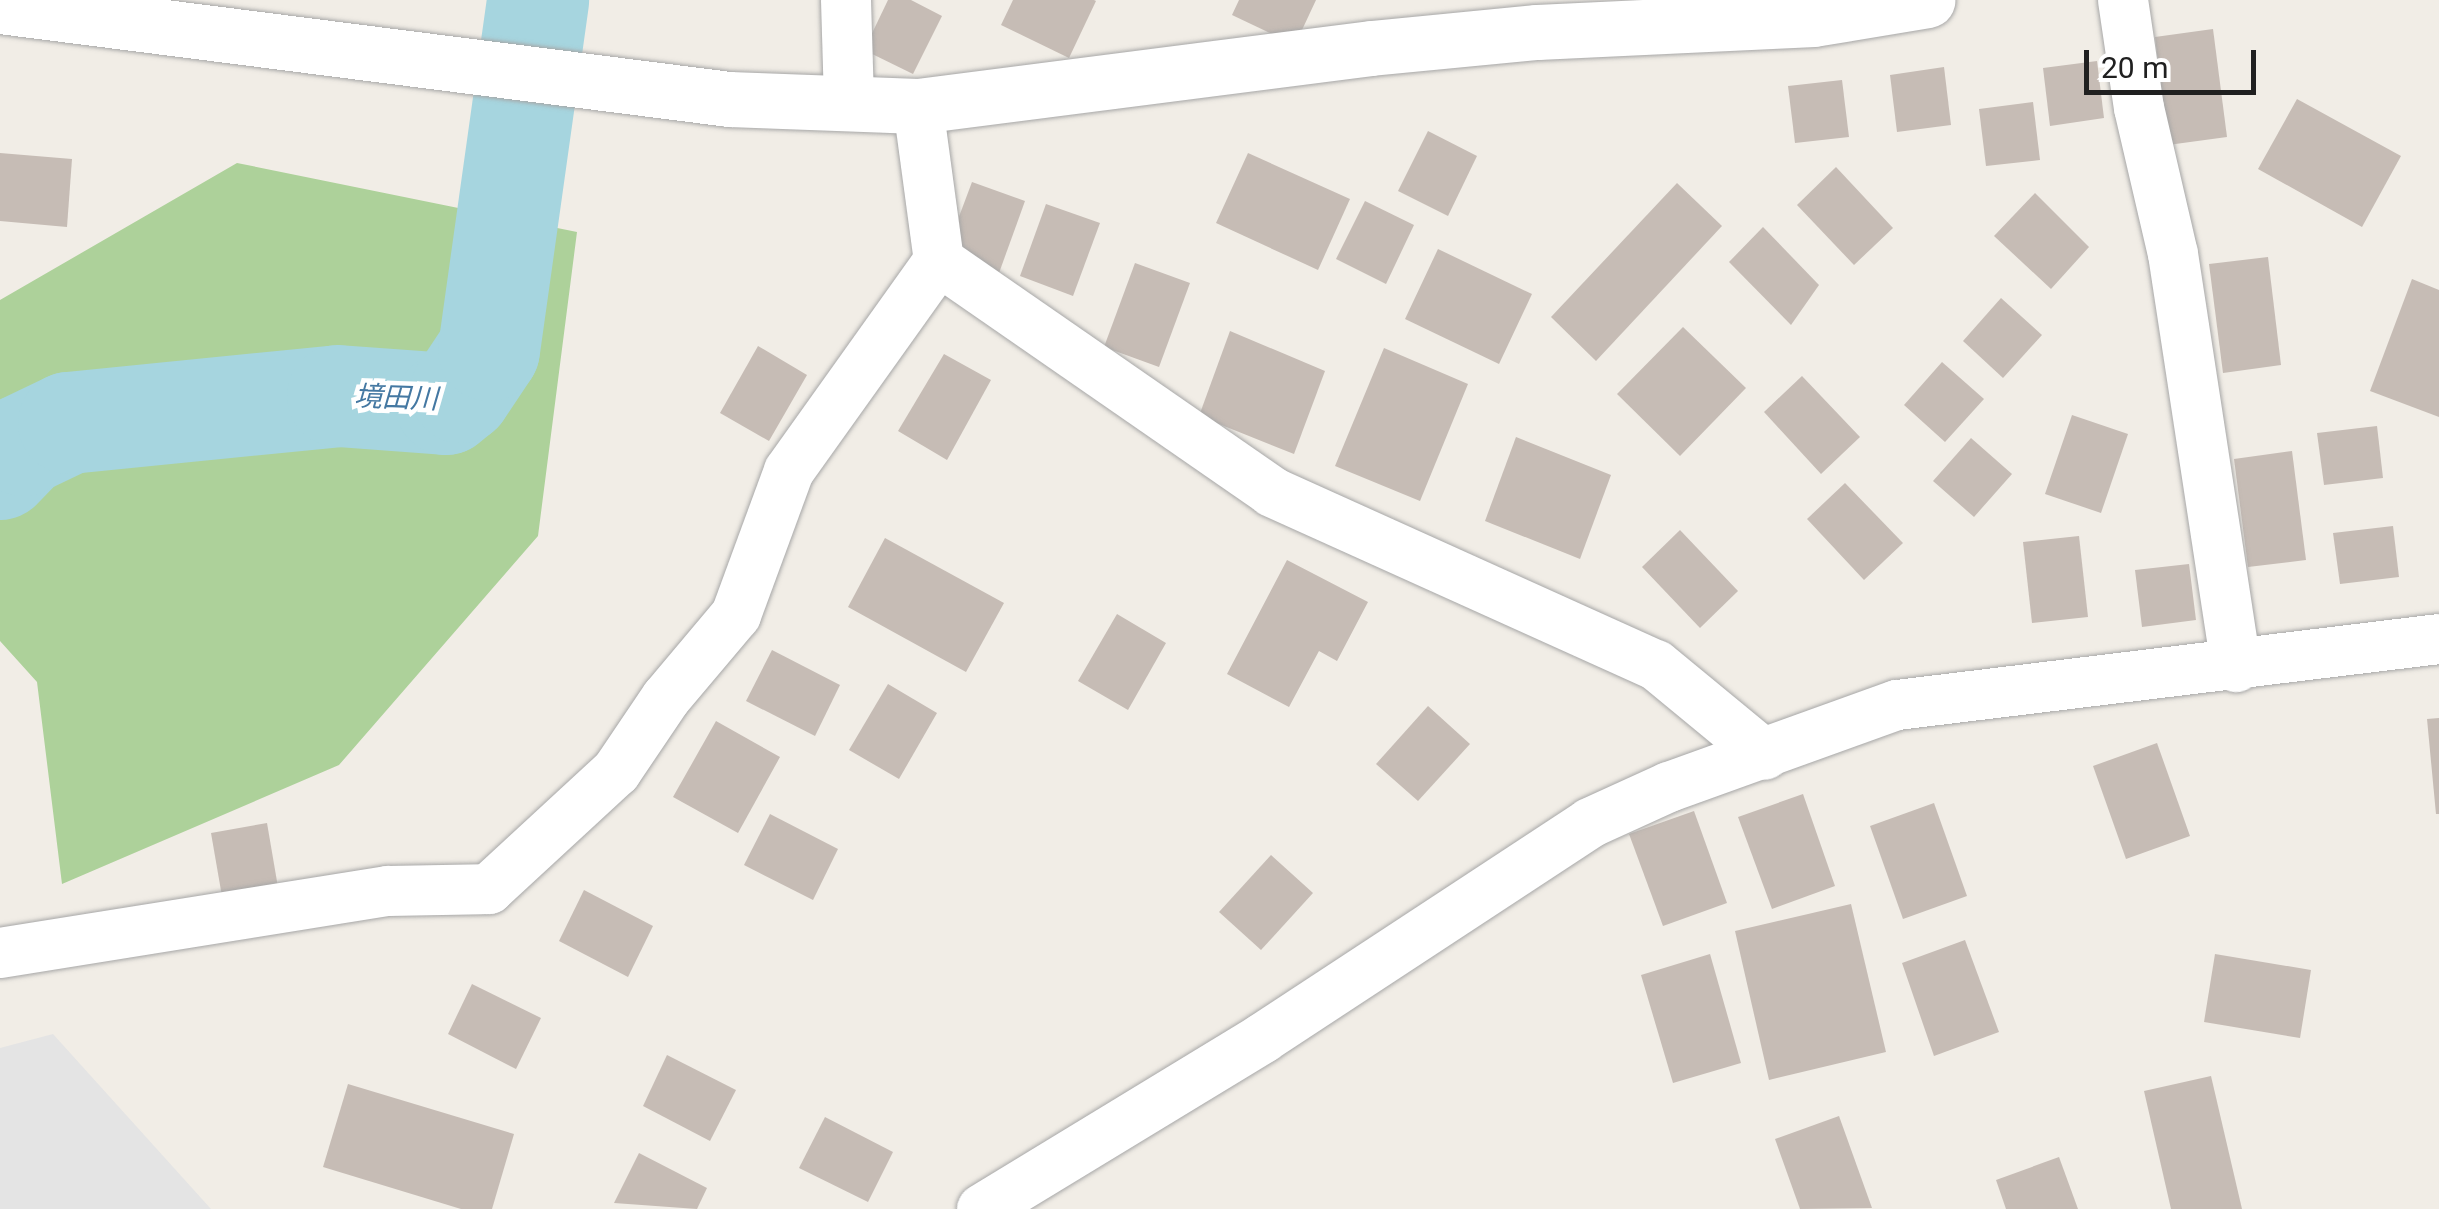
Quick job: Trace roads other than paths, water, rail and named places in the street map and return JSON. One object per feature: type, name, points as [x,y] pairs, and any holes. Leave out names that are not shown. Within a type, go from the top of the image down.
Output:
[{"type":"street","points":[[846,0],[850,100]]},
{"type":"street","points":[[0,6],[729,98],[850,100],[918,106],[1665,14],[1814,19],[1927,0]]},
{"type":"street","points":[[2123,0],[2139,108],[2173,254],[2236,667]]},
{"type":"street","points":[[0,953],[388,892],[489,888],[616,772],[666,698],[736,615],[789,472],[938,260],[918,106]]},
{"type":"street","points":[[938,260],[1272,492],[1656,665],[1765,755]]},
{"type":"street","points":[[982,1209],[1263,1038],[1590,824],[1669,786],[1897,705],[2439,640]]},
{"type":"waterway","name":"境田川","points":[[0,469],[23,445],[69,423],[338,396],[446,404],[461,392],[489,350],[538,0]]}]
